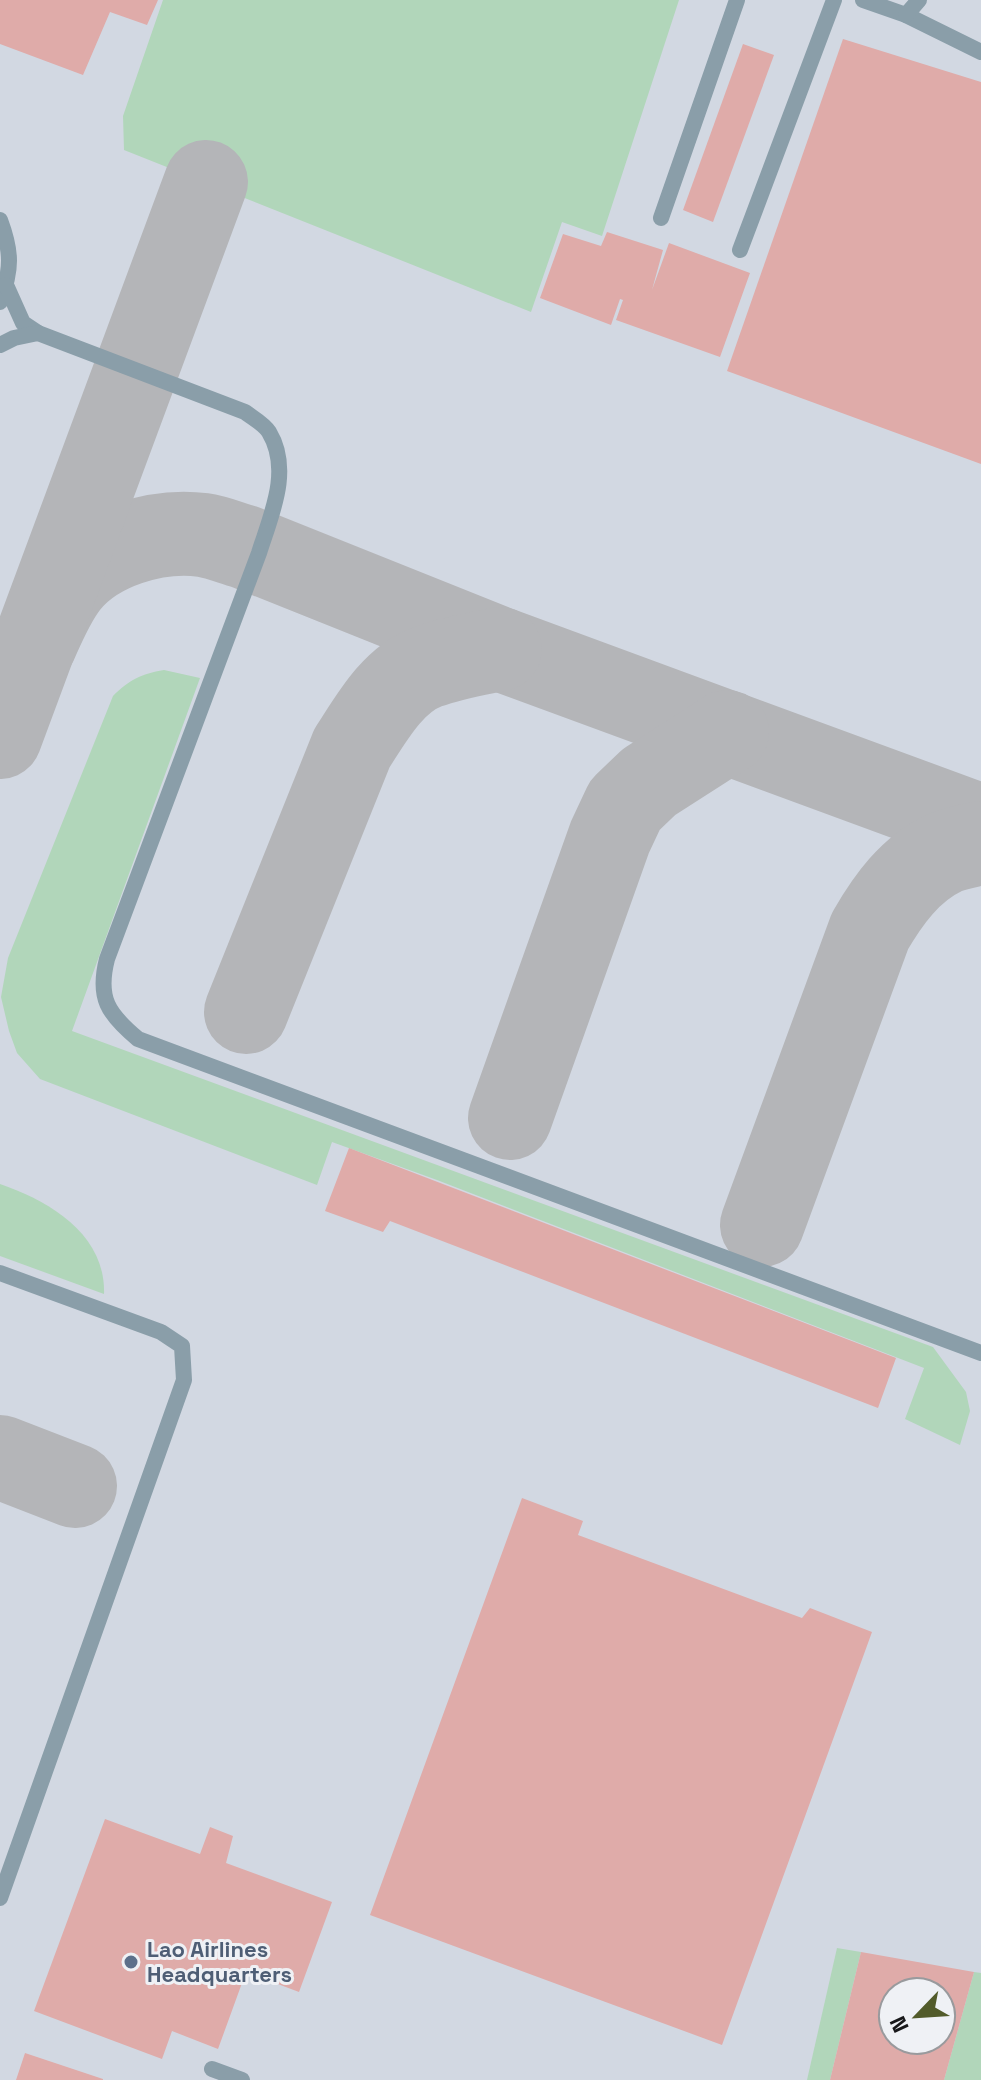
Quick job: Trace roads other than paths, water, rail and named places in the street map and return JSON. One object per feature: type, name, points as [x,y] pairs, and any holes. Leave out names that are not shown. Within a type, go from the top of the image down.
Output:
[{"type":"lane","points":[[661,218],[737,0]]},
{"type":"lane","points":[[740,250],[834,0]]},
{"type":"lane","points":[[863,0],[906,15],[981,52]]},
{"type":"lane","points":[[906,15],[919,0]]},
{"type":"lane","points":[[0,220],[9,244],[11,268],[0,302]]},
{"type":"lane","points":[[6,285],[23,323],[38,333],[245,412],[268,430],[279,457],[279,491],[259,553],[107,959],[103,976],[105,1000],[115,1020],[138,1039],[981,1353]]},
{"type":"lane","points":[[0,345],[14,338],[38,333]]},
{"type":"lane","points":[[0,1273],[161,1332],[182,1346],[184,1380],[0,1898]]},
{"type":"lane","points":[[212,2069],[242,2080]]},
{"type":"place","name":"Lao Airlines Headquarters","points":[[131,1962]]}]
